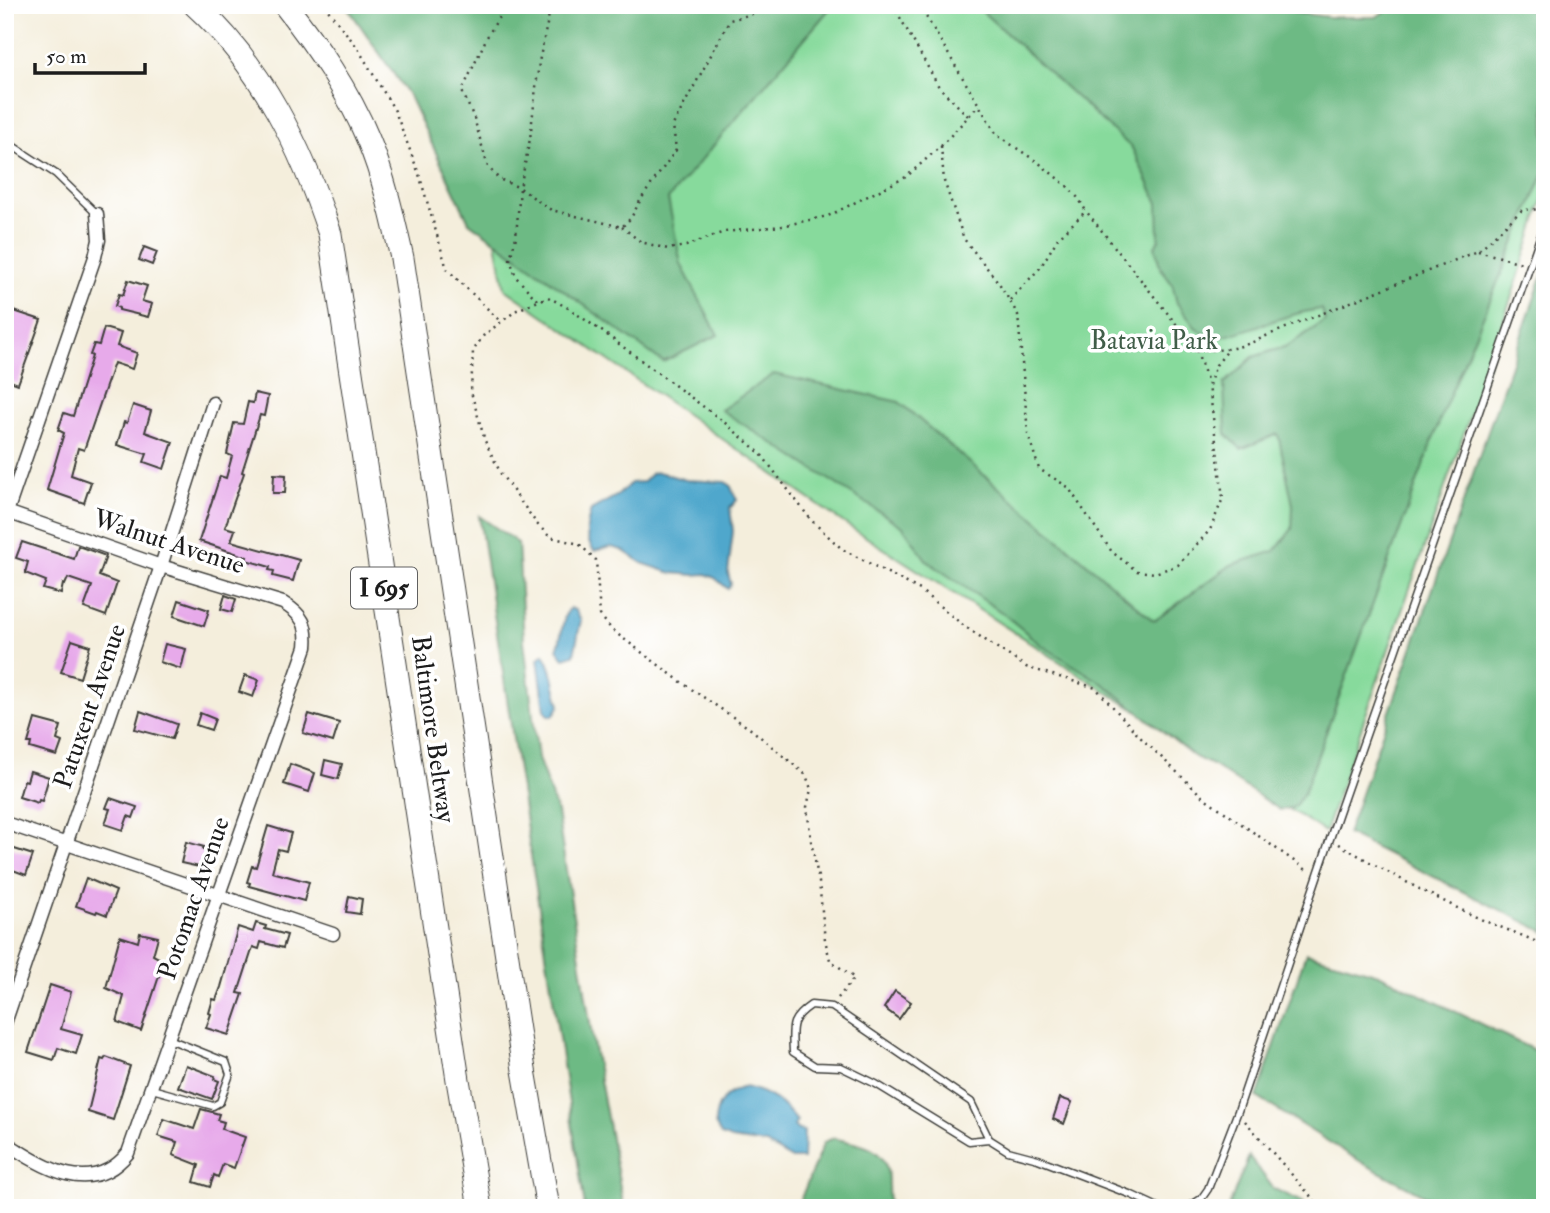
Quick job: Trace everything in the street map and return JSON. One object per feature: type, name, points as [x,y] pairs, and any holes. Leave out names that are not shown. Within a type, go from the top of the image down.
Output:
[{"type":"highway","name":"Baltimore Beltway","points":[[195,5],[246,63],[272,101],[304,164],[330,234],[456,1067],[480,1208]]},
{"type":"highway","name":"Baltimore Beltway","points":[[285,5],[315,44],[356,115],[382,176],[402,258],[524,1070],[548,1208]]},
{"type":"street","points":[[6,514],[95,257],[99,240],[97,214]]},
{"type":"street","name":"Patuxent Avenue","points":[[5,1023],[161,566],[213,403]]},
{"type":"street","name":"Walnut Avenue","points":[[6,514],[283,603],[298,613],[307,629]]},
{"type":"street","name":"Potomac Avenue","points":[[5,1142],[45,1167],[65,1174],[86,1176],[107,1172],[119,1164],[128,1153],[306,648],[307,629]]},
{"type":"street","points":[[5,823],[333,934]]},
{"type":"lane","points":[[5,141],[56,174],[97,214]]},
{"type":"lane","points":[[1187,1208],[1201,1199],[1208,1189],[1238,1111],[1330,838],[1545,223]]},
{"type":"lane","points":[[989,1139],[970,1141],[876,1084],[841,1067],[815,1066],[793,1052],[792,1027],[797,1015],[811,1005],[832,1007],[971,1102],[989,1139],[1008,1151],[1049,1163],[1160,1208]]},
{"type":"lane","points":[[152,1088],[213,1106],[220,1102],[230,1074],[226,1062],[169,1039]]},
{"type":"path","points":[[324,5],[357,47],[395,111],[419,174],[447,270],[501,322]]},
{"type":"path","points":[[506,5],[487,37],[462,91],[474,118],[488,167],[499,179],[520,188],[551,210],[622,227],[641,242],[668,249],[686,246],[724,232],[782,226],[828,216],[906,177],[941,146],[979,105]]},
{"type":"path","points":[[538,301],[516,277],[509,259],[516,237],[520,188],[530,139],[539,61],[551,5]]},
{"type":"path","points":[[622,227],[631,219],[641,199],[676,150],[673,125],[730,20],[759,12],[768,5]]},
{"type":"path","points":[[893,5],[939,87],[968,116]]},
{"type":"path","points":[[919,5],[997,135],[1039,163],[1068,187],[1196,349],[1209,385],[1223,498],[1210,530],[1178,565],[1155,573],[1137,570],[1112,552],[1068,487],[1040,469],[1028,434],[1018,315],[999,283],[964,240],[944,181],[941,146]]},
{"type":"path","points":[[1196,349],[1215,351],[1246,346],[1478,251],[1522,210],[1545,209]]},
{"type":"path","points":[[1010,300],[1040,268],[1058,238],[1086,211]]},
{"type":"path","points":[[1478,251],[1531,265]]},
{"type":"path","points":[[832,1007],[853,978],[830,960],[825,940],[807,807],[811,789],[806,775],[752,730],[612,630],[600,615],[596,560],[579,544],[550,537],[537,524],[501,474],[485,441],[471,392],[473,351],[484,335],[517,310],[548,297],[568,308],[724,422],[761,454],[811,520],[842,549],[920,590],[964,626],[1026,667],[1096,688],[1139,736],[1202,796],[1317,877]]},
{"type":"path","points":[[1209,385],[1216,365],[1229,349]]},
{"type":"path","points":[[1330,838],[1477,918],[1520,933],[1545,946]]},
{"type":"path","points":[[1238,1111],[1321,1208]]},
{"type":"green space","points":[[346,5],[833,5],[668,199],[681,264],[718,335],[663,362],[469,222],[409,96]]},
{"type":"green space","name":"Batavia Park","points":[[404,5],[1196,5],[1545,164],[1545,193],[1518,278],[1325,832],[844,523],[505,289],[492,221]]},
{"type":"green space","points":[[975,5],[1290,5],[1297,13],[1329,17],[1376,17],[1395,5],[1514,5],[1545,15],[1545,171],[1444,409],[1304,793],[1294,807],[1280,810],[1214,766],[1195,757],[1105,685],[1041,645],[1004,614],[927,561],[903,527],[721,410],[774,374],[899,402],[1154,621],[1231,565],[1275,551],[1292,529],[1293,505],[1278,434],[1241,449],[1226,434],[1224,384],[1253,357],[1287,346],[1325,321],[1322,309],[1294,314],[1212,339],[1195,327],[1177,303],[1172,284],[1160,267],[1155,246],[1159,239],[1158,203],[1132,148]]},
{"type":"green space","points":[[1545,268],[1545,932],[1347,834]]},
{"type":"green space","points":[[479,516],[518,543],[524,641],[538,758],[557,812],[593,1042],[624,1208],[585,1208]]},
{"type":"green space","points":[[1306,953],[1379,974],[1544,1055],[1545,1208],[1448,1208],[1366,1165],[1257,1097]]},
{"type":"green space","points":[[834,1138],[866,1146],[879,1154],[887,1169],[890,1208],[797,1208],[824,1142]]},
{"type":"green space","points":[[1249,1156],[1274,1189],[1303,1202],[1301,1208],[1228,1208]]},
{"type":"water","points":[[658,472],[686,480],[725,482],[730,485],[737,500],[730,508],[733,531],[728,573],[731,584],[728,589],[706,574],[671,573],[642,563],[622,550],[611,547],[594,551],[591,546],[587,531],[591,510],[618,495],[631,483],[643,482],[652,473]]},
{"type":"water","points":[[570,608],[575,610],[581,620],[574,655],[564,658],[557,649]]},
{"type":"water","points":[[544,654],[552,672],[560,705],[553,716],[548,715],[545,710],[538,659]]},
{"type":"water","points":[[745,1087],[774,1099],[797,1121],[794,1126],[804,1131],[803,1159],[792,1159],[766,1144],[721,1135],[715,1124],[719,1104],[727,1095]]},
{"type":"building","points":[[144,247],[157,252],[152,265],[139,260]]},
{"type":"building","points":[[128,280],[147,286],[142,301],[152,304],[148,317],[119,310],[115,306],[119,294],[123,295]]},
{"type":"building","points":[[5,308],[41,320],[18,384],[5,379]]},
{"type":"building","points":[[104,328],[121,333],[117,346],[137,353],[132,369],[114,363],[84,450],[78,448],[71,475],[91,482],[84,503],[47,490],[64,433],[58,430],[64,413],[73,416],[92,356],[90,355],[94,344],[99,345]]},
{"type":"building","points":[[255,393],[268,396],[264,416],[260,415],[225,527],[235,530],[231,541],[299,560],[293,581],[273,576],[274,571],[269,570],[270,567],[246,560],[247,557],[199,541],[220,476],[226,478],[232,456],[227,454],[234,423],[243,424],[248,402],[253,403]]},
{"type":"building","points":[[133,405],[151,411],[145,432],[173,442],[164,469],[144,462],[147,454],[117,445]]},
{"type":"building","points":[[274,474],[286,475],[285,493],[273,493]]},
{"type":"building","points":[[22,542],[74,559],[78,546],[106,556],[99,576],[117,583],[106,616],[84,608],[92,586],[68,578],[65,585],[63,584],[61,594],[43,589],[46,581],[25,573],[28,562],[16,558]]},
{"type":"building","points":[[225,595],[236,599],[232,612],[221,609]]},
{"type":"building","points":[[179,600],[209,610],[204,626],[174,616]]},
{"type":"building","points":[[72,640],[90,646],[80,678],[61,672]]},
{"type":"building","points":[[165,644],[186,649],[181,669],[160,662]]},
{"type":"building","points":[[245,675],[259,680],[253,697],[239,692]]},
{"type":"building","points":[[140,711],[177,724],[172,739],[135,729]]},
{"type":"building","points":[[200,713],[215,719],[211,730],[196,725]]},
{"type":"building","points":[[309,714],[339,723],[333,742],[303,733]]},
{"type":"building","points":[[35,719],[61,726],[57,740],[62,742],[57,756],[30,748],[31,743],[28,743]]},
{"type":"building","points":[[325,760],[342,764],[338,779],[322,775]]},
{"type":"building","points":[[290,764],[315,773],[309,792],[284,784]]},
{"type":"building","points":[[30,771],[49,777],[42,801],[39,800],[38,803],[19,797]]},
{"type":"building","points":[[110,798],[137,807],[133,818],[128,816],[123,830],[105,824]]},
{"type":"building","points":[[268,826],[291,833],[286,851],[278,849],[272,872],[309,882],[304,901],[249,886],[250,883],[247,882],[252,866],[256,867]]},
{"type":"building","points":[[186,842],[204,847],[203,849],[208,851],[204,868],[181,863]]},
{"type":"building","points":[[5,846],[33,855],[26,875],[5,867]]},
{"type":"building","points":[[86,878],[116,891],[107,915],[76,906]]},
{"type":"building","points":[[349,896],[362,899],[360,914],[346,912]]},
{"type":"building","points":[[256,923],[266,926],[265,929],[287,935],[283,948],[261,942],[259,949],[253,947],[238,993],[243,994],[229,1035],[206,1028],[238,927],[253,932]]},
{"type":"building","points":[[140,933],[158,937],[153,955],[164,961],[141,1031],[117,1022],[124,996],[106,988],[120,936],[138,942]]},
{"type":"building","points":[[50,985],[71,992],[61,1029],[82,1035],[76,1054],[58,1048],[54,1060],[28,1052]]},
{"type":"building","points":[[895,991],[911,1002],[899,1019],[884,1008]]},
{"type":"building","points":[[106,1057],[130,1066],[113,1120],[88,1112],[101,1059]]},
{"type":"building","points":[[186,1065],[215,1076],[214,1079],[219,1081],[212,1099],[178,1087]]},
{"type":"building","points":[[1060,1098],[1072,1102],[1064,1124],[1053,1119]]},
{"type":"building","points":[[201,1109],[219,1114],[217,1120],[224,1122],[222,1129],[245,1137],[234,1168],[223,1164],[218,1177],[214,1175],[210,1187],[194,1182],[199,1165],[173,1155],[177,1142],[158,1136],[164,1119],[194,1129]]},
{"type":"railway","points":[[5,1204],[10,1208]]}]
